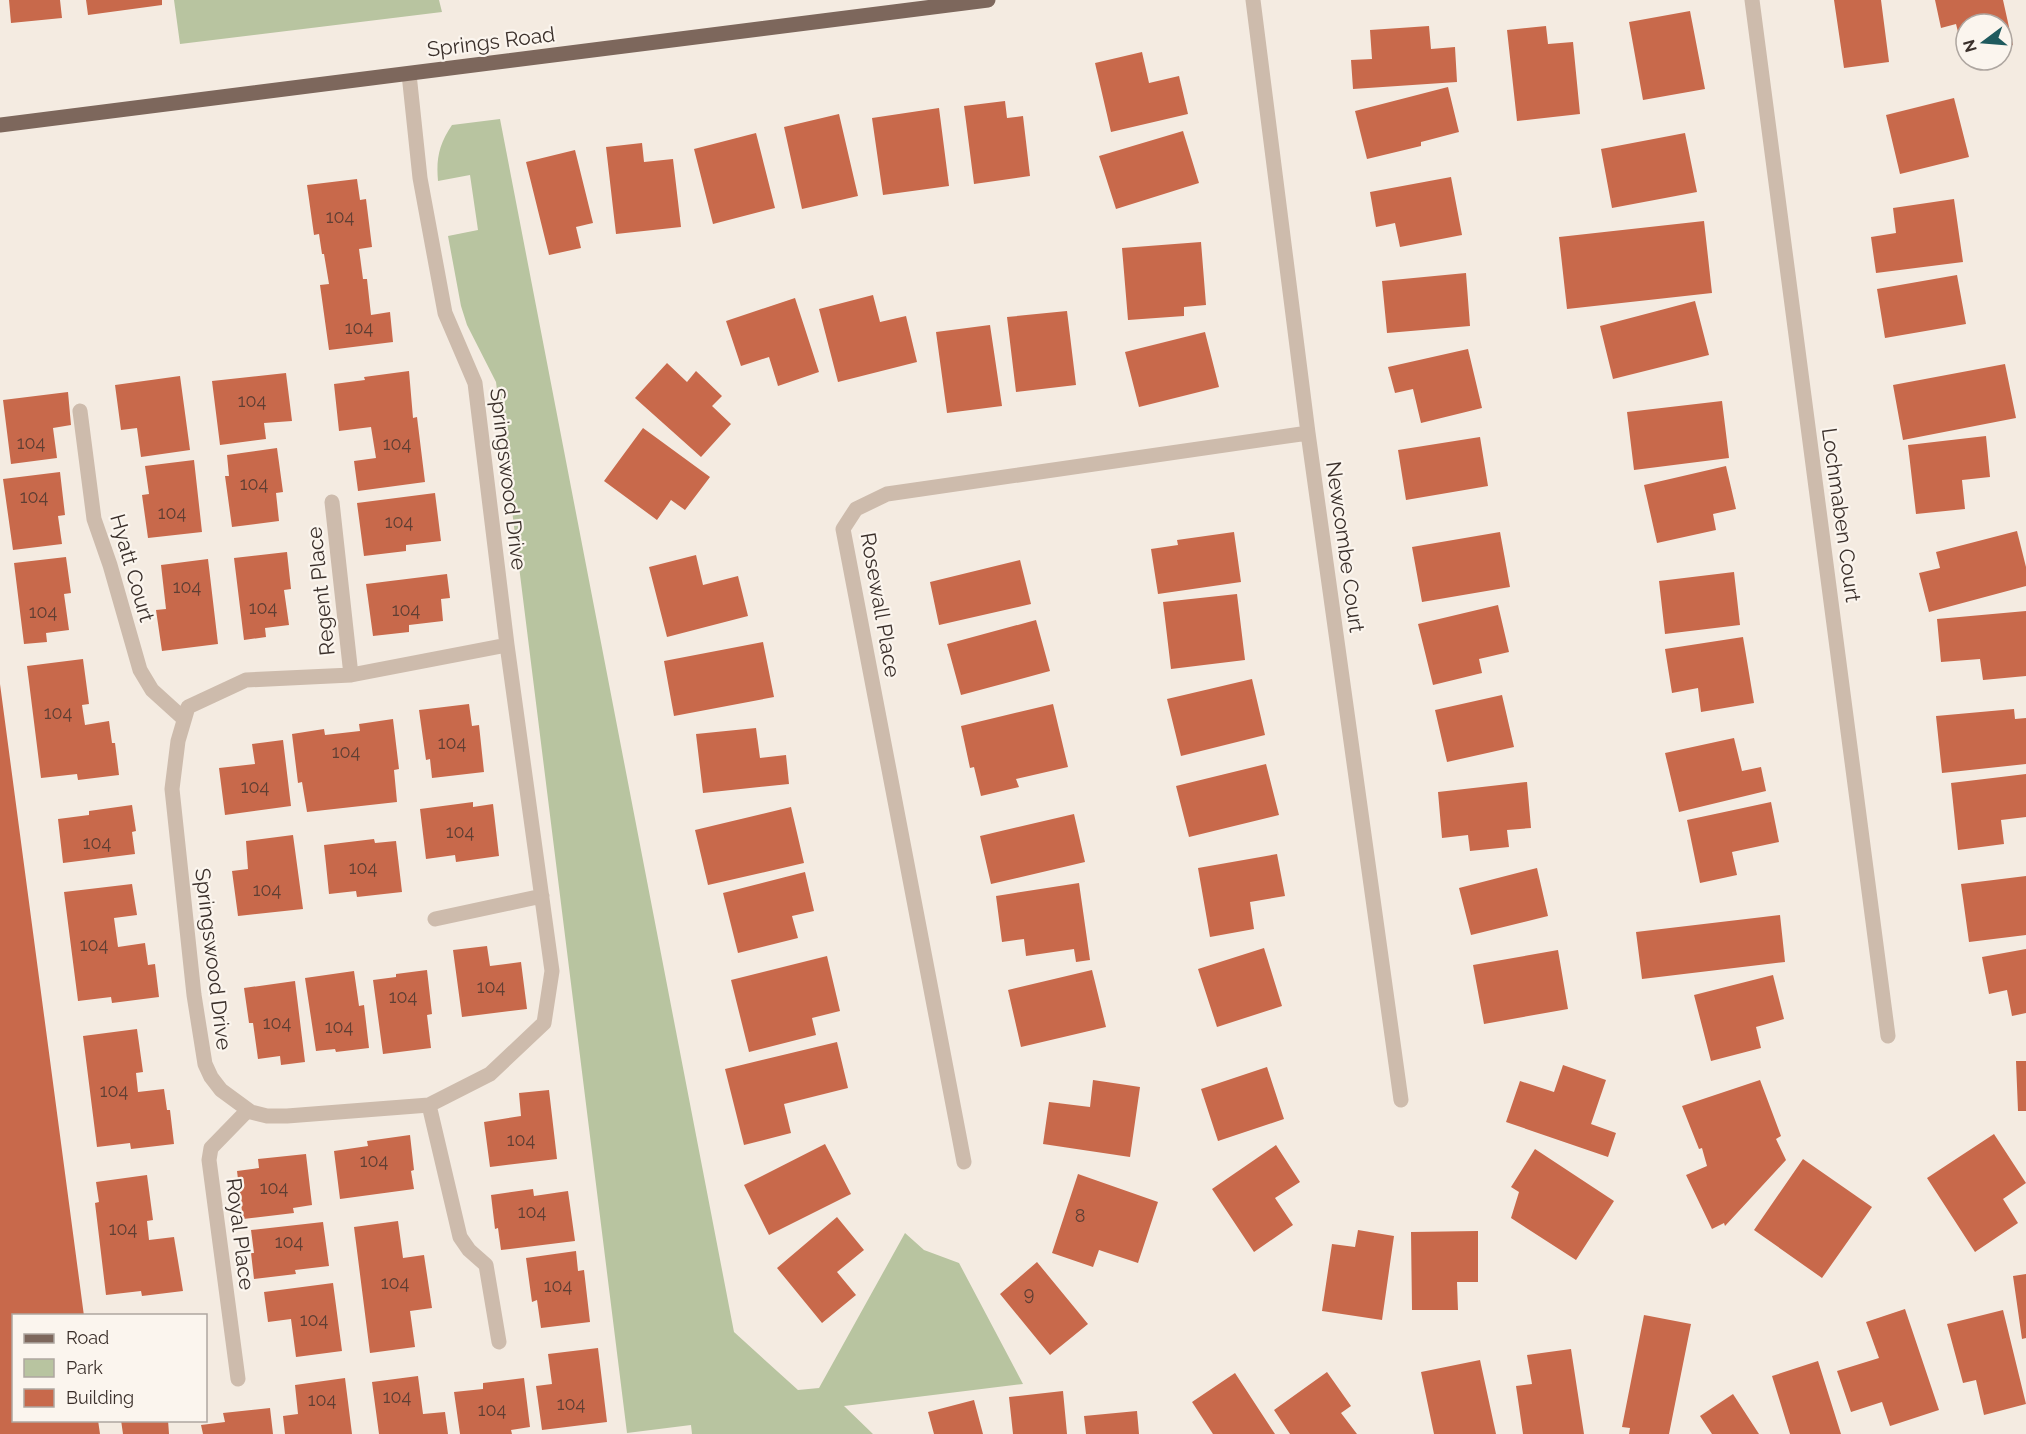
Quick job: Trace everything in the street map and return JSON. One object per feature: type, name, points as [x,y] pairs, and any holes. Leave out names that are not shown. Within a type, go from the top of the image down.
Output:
[{"type":"main road","name":"Springs Road","points":[[0,126],[947,3],[988,0]]},
{"type":"street","name":"Newcombe Court","points":[[1253,0],[1308,433],[1401,1100]]},
{"type":"street","name":"Lochmaben Court","points":[[1752,0],[1888,1036]]},
{"type":"street","name":"Springswood Drive","points":[[184,719],[178,741],[172,789],[194,995],[205,1064],[216,1083],[234,1101],[248,1110],[267,1116],[429,1105],[490,1074],[544,1023],[552,971],[507,645],[475,382],[445,314],[420,178],[409,74]]},
{"type":"street","name":"Hyatt Court","points":[[80,411],[94,519],[110,565],[140,670],[152,690],[184,719]]},
{"type":"street","name":"Rosewall Place","points":[[964,1162],[843,529],[856,509],[887,494],[1308,433]]},
{"type":"street","name":"Regent Place","points":[[332,502],[351,675]]},
{"type":"street","points":[[184,719],[188,707],[246,680],[351,675],[507,645]]},
{"type":"street","points":[[435,919],[542,896]]},
{"type":"street","points":[[429,1105],[460,1237],[469,1250],[486,1264],[499,1342]]},
{"type":"street","name":"Royal Place","points":[[238,1379],[209,1160],[211,1148],[248,1110]]},
{"type":"green space","points":[[174,0],[439,0],[442,12],[180,44]]},
{"type":"green space","points":[[500,119],[734,1332],[798,1390],[819,1388],[905,1233],[924,1250],[959,1263],[1023,1384],[844,1406],[873,1434],[692,1434],[691,1425],[627,1433],[496,382],[467,325],[461,306],[448,236],[478,230],[470,175],[438,181],[439,152],[452,125]]},
{"type":"building","points":[[9,0],[60,0],[62,18],[11,23]]},
{"type":"building","points":[[86,0],[162,0],[162,5],[88,15]]},
{"type":"building","points":[[1834,0],[1881,0],[1889,62],[1844,68]]},
{"type":"building","points":[[1935,0],[2003,0],[2006,12],[1954,12],[1954,25],[1941,28]]},
{"type":"building","points":[[1690,11],[1705,89],[1643,100],[1629,22]]},
{"type":"building","points":[[1429,26],[1431,49],[1455,47],[1457,82],[1353,89],[1351,60],[1372,59],[1370,30]]},
{"type":"building","points":[[1546,26],[1548,44],[1573,42],[1580,114],[1517,121],[1507,30]]},
{"type":"building","points":[[1142,52],[1149,83],[1179,76],[1188,114],[1111,132],[1095,63]]},
{"type":"building","points":[[1448,87],[1459,132],[1421,142],[1421,146],[1367,159],[1355,111]]},
{"type":"building","points":[[1954,98],[1969,157],[1900,174],[1886,115]]},
{"type":"building","points":[[1005,101],[1007,118],[1023,116],[1030,176],[974,184],[964,106]]},
{"type":"building","points":[[939,108],[949,186],[883,195],[872,118]]},
{"type":"building","points":[[839,114],[858,196],[802,209],[784,127]]},
{"type":"building","points":[[1183,131],[1199,183],[1116,209],[1099,156]]},
{"type":"building","points":[[756,133],[775,208],[713,224],[694,149]]},
{"type":"building","points":[[1685,133],[1697,192],[1612,208],[1601,149]]},
{"type":"building","points":[[642,143],[644,162],[673,159],[681,227],[616,234],[606,147]]},
{"type":"building","points":[[575,150],[593,223],[576,227],[581,248],[549,255],[526,162]]},
{"type":"building","points":[[1451,177],[1462,235],[1400,247],[1395,223],[1376,227],[1370,192]]},
{"type":"building","points":[[357,179],[360,200],[366,199],[372,247],[359,249],[363,279],[367,279],[371,315],[390,312],[393,342],[329,350],[320,285],[329,284],[319,234],[314,235],[307,185]]},
{"type":"building","points":[[1954,199],[1963,262],[1876,273],[1871,237],[1896,233],[1893,208]]},
{"type":"building","points":[[1704,221],[1712,293],[1567,309],[1559,237]]},
{"type":"building","points":[[1201,242],[1206,305],[1184,307],[1184,316],[1128,320],[1122,248]]},
{"type":"building","points":[[1466,273],[1470,326],[1387,333],[1382,281]]},
{"type":"building","points":[[1957,275],[1966,324],[1885,338],[1877,289]]},
{"type":"building","points":[[873,295],[880,322],[906,316],[917,362],[838,382],[819,309]]},
{"type":"building","points":[[795,298],[819,372],[778,386],[769,357],[741,366],[726,321]]},
{"type":"building","points":[[1695,301],[1709,355],[1613,379],[1600,326]]},
{"type":"building","points":[[1067,311],[1076,385],[1016,392],[1007,317]]},
{"type":"building","points":[[990,325],[1002,406],[947,413],[936,332]]},
{"type":"building","points":[[1205,332],[1219,387],[1139,407],[1125,352]]},
{"type":"building","points":[[1468,349],[1482,408],[1421,423],[1413,389],[1395,393],[1388,367]]},
{"type":"building","points":[[667,363],[687,382],[696,371],[722,396],[712,406],[731,424],[701,457],[635,398]]},
{"type":"building","points":[[2005,364],[2016,418],[1903,440],[1893,385]]},
{"type":"building","points":[[409,371],[413,418],[417,417],[425,482],[358,491],[354,461],[376,458],[371,427],[339,431],[334,384]]},
{"type":"building","points":[[286,373],[292,421],[264,423],[266,439],[220,445],[212,381]]},
{"type":"building","points":[[180,376],[190,450],[141,457],[137,428],[121,430],[115,385]]},
{"type":"building","points":[[68,392],[71,425],[53,428],[57,458],[11,464],[3,400]]},
{"type":"building","points":[[1722,401],[1729,458],[1634,470],[1627,412]]},
{"type":"building","points":[[643,428],[710,477],[685,510],[671,500],[657,520],[604,481]]},
{"type":"building","points":[[1986,436],[1990,477],[1962,480],[1965,509],[1916,514],[1908,445]]},
{"type":"building","points":[[1480,437],[1488,486],[1406,500],[1398,450]]},
{"type":"building","points":[[277,448],[283,492],[276,493],[279,521],[232,527],[225,476],[229,476],[227,455]]},
{"type":"building","points":[[194,460],[202,532],[148,538],[142,495],[149,494],[145,466]]},
{"type":"building","points":[[1726,466],[1736,509],[1713,514],[1716,530],[1657,543],[1644,485]]},
{"type":"building","points":[[60,472],[65,515],[58,516],[62,544],[13,550],[3,479]]},
{"type":"building","points":[[435,493],[441,541],[406,545],[406,551],[364,556],[357,503]]},
{"type":"building","points":[[2017,531],[2026,567],[2026,586],[1929,612],[1919,573],[1940,568],[1936,552]]},
{"type":"building","points":[[1234,532],[1241,582],[1158,594],[1151,549],[1178,545],[1177,540]]},
{"type":"building","points":[[1500,532],[1510,587],[1422,602],[1412,547]]},
{"type":"building","points":[[287,552],[291,589],[284,590],[289,625],[265,628],[266,637],[244,640],[234,558]]},
{"type":"building","points":[[696,555],[703,585],[738,576],[748,616],[667,637],[649,567]]},
{"type":"building","points":[[66,557],[71,593],[64,594],[69,630],[46,633],[47,642],[24,644],[14,563]]},
{"type":"building","points":[[208,559],[218,644],[162,651],[156,610],[166,609],[161,565]]},
{"type":"building","points":[[1020,560],[1031,604],[939,625],[930,582]]},
{"type":"building","points":[[1734,572],[1740,625],[1665,634],[1659,581]]},
{"type":"building","points":[[447,574],[450,598],[441,599],[443,621],[409,625],[409,632],[373,636],[366,584]]},
{"type":"building","points":[[1237,594],[1245,660],[1171,669],[1163,602]]},
{"type":"building","points":[[1498,605],[1509,652],[1479,659],[1482,673],[1433,685],[1418,624]]},
{"type":"building","points":[[2026,611],[2026,676],[1983,680],[1980,659],[1941,662],[1937,619]]},
{"type":"building","points":[[1036,620],[1050,671],[961,695],[947,644]]},
{"type":"building","points":[[1743,637],[1754,703],[1701,712],[1698,688],[1672,693],[1665,649]]},
{"type":"building","points":[[763,642],[774,697],[674,716],[664,661]]},
{"type":"building","points":[[83,659],[89,704],[82,705],[85,725],[109,721],[112,743],[115,743],[119,775],[78,780],[77,774],[41,778],[27,666]]},
{"type":"building","points":[[1252,679],[1265,735],[1181,756],[1167,699]]},
{"type":"building","points":[[0,684],[84,1314],[12,1314],[12,1422],[98,1422],[100,1434],[0,1434]]},
{"type":"building","points":[[1502,695],[1514,747],[1447,762],[1435,710]]},
{"type":"building","points":[[469,704],[472,726],[479,725],[484,772],[432,778],[430,759],[426,760],[419,710]]},
{"type":"building","points":[[1053,704],[1068,767],[1016,779],[1019,787],[981,796],[974,767],[970,768],[961,726]]},
{"type":"building","points":[[2014,709],[2015,719],[2026,718],[2026,764],[1942,773],[1936,716]]},
{"type":"building","points":[[393,719],[399,769],[394,770],[397,802],[307,812],[302,782],[298,783],[292,734],[324,729],[325,735],[360,731],[359,724]]},
{"type":"building","points":[[756,728],[760,758],[786,755],[789,784],[703,793],[696,734]]},
{"type":"building","points":[[1734,738],[1742,771],[1761,767],[1766,791],[1679,812],[1665,753]]},
{"type":"building","points":[[283,740],[291,806],[225,815],[219,768],[255,764],[252,744]]},
{"type":"building","points":[[1266,764],[1279,815],[1189,837],[1176,786]]},
{"type":"building","points":[[2026,774],[2026,817],[2001,820],[2004,844],[1958,850],[1951,783]]},
{"type":"building","points":[[1527,782],[1531,828],[1507,830],[1509,847],[1470,851],[1468,835],[1442,838],[1438,792]]},
{"type":"building","points":[[473,802],[473,807],[493,804],[499,856],[456,862],[455,855],[426,859],[420,809]]},
{"type":"building","points":[[1771,802],[1779,842],[1732,852],[1737,875],[1700,883],[1687,820]]},
{"type":"building","points":[[132,805],[136,831],[132,832],[135,854],[63,863],[58,819],[89,815],[89,811]]},
{"type":"building","points":[[791,807],[804,863],[708,885],[695,830]]},
{"type":"building","points":[[1074,814],[1085,862],[991,884],[980,836]]},
{"type":"building","points":[[293,835],[303,909],[238,916],[232,871],[248,869],[246,841]]},
{"type":"building","points":[[374,839],[375,843],[396,841],[402,892],[357,897],[356,891],[329,894],[324,845]]},
{"type":"building","points":[[1277,854],[1285,896],[1250,902],[1254,929],[1210,937],[1198,868]]},
{"type":"building","points":[[1537,868],[1548,916],[1471,935],[1459,888]]},
{"type":"building","points":[[805,872],[814,911],[792,916],[798,938],[738,953],[723,893]]},
{"type":"building","points":[[2026,876],[2026,935],[1969,942],[1961,884]]},
{"type":"building","points":[[1079,883],[1090,960],[1076,962],[1074,949],[1026,956],[1024,939],[1002,942],[996,896]]},
{"type":"building","points":[[132,884],[137,915],[114,918],[118,947],[145,943],[148,965],[155,964],[159,997],[112,1003],[111,997],[78,1001],[64,892]]},
{"type":"building","points":[[1780,915],[1785,962],[1642,979],[1636,932]]},
{"type":"building","points":[[487,946],[490,966],[521,962],[527,1009],[462,1017],[453,950]]},
{"type":"building","points":[[1264,948],[1282,1006],[1217,1027],[1198,969]]},
{"type":"building","points":[[2026,949],[2026,1013],[2012,1016],[2007,990],[1989,994],[1982,957]]},
{"type":"building","points":[[1558,950],[1568,1009],[1484,1024],[1473,965]]},
{"type":"building","points":[[827,956],[840,1011],[812,1018],[816,1035],[749,1052],[731,980]]},
{"type":"building","points":[[427,970],[432,1014],[427,1015],[431,1048],[383,1054],[373,980]]},
{"type":"building","points":[[1092,970],[1106,1027],[1021,1047],[1008,990]]},
{"type":"building","points":[[354,971],[359,1006],[364,1005],[369,1048],[336,1052],[335,1049],[316,1051],[305,978]]},
{"type":"building","points":[[1773,975],[1784,1019],[1756,1027],[1761,1048],[1711,1061],[1694,995]]},
{"type":"building","points":[[295,981],[305,1062],[281,1065],[280,1056],[258,1059],[253,1023],[249,1023],[244,988]]},
{"type":"building","points":[[137,1029],[143,1072],[136,1073],[138,1092],[164,1089],[167,1110],[170,1110],[174,1144],[131,1149],[130,1143],[97,1147],[83,1036]]},
{"type":"building","points":[[837,1042],[848,1088],[784,1104],[791,1133],[744,1145],[725,1069]]},
{"type":"building","points":[[2016,1061],[2026,1061],[2026,1111],[2018,1111]]},
{"type":"building","points":[[1563,1065],[1606,1080],[1591,1124],[1616,1133],[1608,1157],[1506,1122],[1520,1081],[1554,1092]]},
{"type":"building","points":[[1267,1067],[1284,1119],[1218,1141],[1201,1089]]},
{"type":"building","points":[[1093,1080],[1140,1087],[1130,1157],[1043,1144],[1049,1102],[1090,1107]]},
{"type":"building","points":[[1760,1080],[1781,1136],[1776,1139],[1786,1160],[1725,1226],[1724,1223],[1712,1229],[1686,1175],[1707,1166],[1702,1148],[1699,1149],[1682,1106]]},
{"type":"building","points":[[549,1090],[557,1159],[490,1167],[484,1122],[521,1116],[519,1093]]},
{"type":"building","points":[[1994,1134],[2026,1183],[2003,1199],[2018,1223],[1975,1252],[1927,1178]]},
{"type":"building","points":[[410,1135],[414,1189],[340,1199],[334,1151],[368,1146],[367,1141]]},
{"type":"building","points":[[825,1144],[851,1194],[769,1235],[744,1185]]},
{"type":"building","points":[[1276,1145],[1300,1182],[1275,1198],[1293,1225],[1254,1252],[1212,1189]]},
{"type":"building","points":[[1535,1149],[1614,1201],[1576,1260],[1511,1218],[1519,1192],[1511,1187]]},
{"type":"building","points":[[306,1154],[312,1205],[293,1208],[294,1213],[243,1219],[237,1171],[259,1168],[258,1159]]},
{"type":"building","points":[[1803,1159],[1872,1207],[1822,1278],[1754,1230]]},
{"type":"building","points":[[1078,1174],[1158,1202],[1138,1263],[1099,1250],[1093,1267],[1052,1253]]},
{"type":"building","points":[[147,1175],[153,1220],[147,1221],[149,1240],[174,1237],[183,1291],[142,1296],[141,1291],[106,1295],[95,1203],[99,1202],[96,1182]]},
{"type":"building","points":[[533,1189],[534,1196],[568,1191],[575,1241],[501,1250],[498,1228],[495,1229],[491,1195]]},
{"type":"building","points":[[837,1217],[864,1250],[837,1272],[856,1295],[822,1323],[777,1268]]},
{"type":"building","points":[[398,1221],[403,1258],[424,1255],[432,1308],[410,1311],[415,1347],[370,1353],[354,1227]]},
{"type":"building","points":[[323,1222],[329,1266],[295,1270],[296,1274],[254,1279],[251,1230]]},
{"type":"building","points":[[1358,1230],[1394,1236],[1382,1320],[1322,1311],[1332,1244],[1355,1247]]},
{"type":"building","points":[[1478,1231],[1478,1282],[1457,1282],[1458,1310],[1412,1310],[1411,1232]]},
{"type":"building","points":[[576,1251],[578,1271],[584,1270],[590,1322],[541,1328],[537,1300],[532,1302],[526,1258]]},
{"type":"building","points":[[1037,1262],[1088,1324],[1050,1355],[1000,1294]]},
{"type":"building","points":[[2026,1274],[2026,1338],[2022,1339],[2013,1276]]},
{"type":"building","points":[[333,1283],[342,1351],[296,1357],[291,1319],[268,1322],[264,1292]]},
{"type":"building","points":[[1905,1309],[1939,1410],[1890,1426],[1882,1402],[1851,1412],[1837,1371],[1879,1358],[1866,1322]]},
{"type":"building","points":[[2003,1310],[2026,1404],[1984,1415],[1976,1380],[1963,1383],[1947,1324]]},
{"type":"building","points":[[1644,1315],[1691,1324],[1669,1434],[1629,1434],[1630,1428],[1622,1427]]},
{"type":"building","points":[[598,1348],[607,1422],[542,1430],[536,1386],[552,1384],[548,1354]]},
{"type":"building","points":[[1571,1349],[1584,1434],[1523,1434],[1516,1386],[1532,1384],[1527,1355]]},
{"type":"building","points":[[1480,1360],[1496,1434],[1434,1434],[1421,1372]]},
{"type":"building","points":[[1818,1361],[1841,1434],[1790,1434],[1772,1376]]},
{"type":"building","points":[[1327,1372],[1351,1406],[1341,1413],[1357,1434],[1290,1434],[1274,1410]]},
{"type":"building","points":[[1235,1373],[1275,1434],[1213,1434],[1192,1402]]},
{"type":"building","points":[[418,1376],[423,1414],[445,1412],[448,1434],[379,1434],[372,1382]]},
{"type":"building","points":[[345,1378],[352,1434],[285,1434],[283,1416],[298,1414],[295,1385]]},
{"type":"building","points":[[524,1378],[530,1427],[511,1430],[512,1434],[460,1434],[454,1392],[483,1389],[483,1383]]},
{"type":"building","points":[[1063,1391],[1067,1434],[1013,1434],[1009,1397]]},
{"type":"building","points":[[1733,1394],[1759,1434],[1712,1434],[1700,1416]]},
{"type":"building","points":[[974,1400],[983,1434],[934,1434],[928,1412]]},
{"type":"building","points":[[270,1408],[273,1434],[203,1434],[201,1425],[225,1422],[223,1413]]},
{"type":"building","points":[[1137,1411],[1139,1434],[1086,1434],[1084,1416]]},
{"type":"building","points":[[121,1422],[168,1422],[169,1434],[123,1434]]}]
